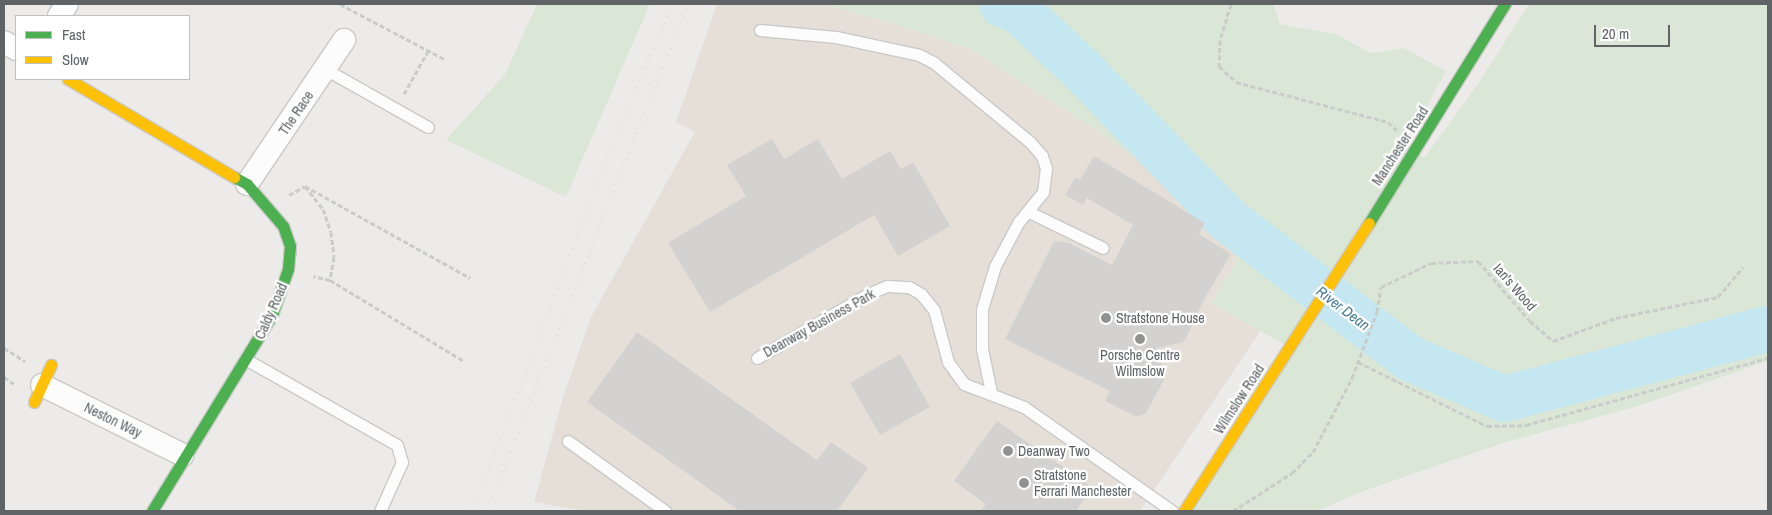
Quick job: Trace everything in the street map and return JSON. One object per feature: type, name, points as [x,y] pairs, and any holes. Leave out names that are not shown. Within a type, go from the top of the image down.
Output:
[{"type":"street","points":[[60,15],[67,4]]},
{"type":"street","name":"Manchester Road","points":[[1317,302],[1505,4]]},
{"type":"street","name":"The Race","points":[[247,184],[344,40]]},
{"type":"street","points":[[4,42],[15,48]]},
{"type":"street","name":"Caldy Road","points":[[70,80],[247,184],[283,226],[290,246],[281,294],[247,360],[184,455],[152,511]]},
{"type":"street","name":"Wilmslow Road","points":[[1184,511],[1291,348],[1317,302]]},
{"type":"street","name":"Neston Way","points":[[42,384],[184,455]]},
{"type":"lane","points":[[760,30],[836,37],[919,55],[933,62],[1030,142],[1042,156],[1046,168],[1043,192],[1029,212],[1018,223],[995,266],[982,309],[982,349],[991,392]]},
{"type":"lane","points":[[325,69],[428,127]]},
{"type":"lane","points":[[1029,212],[1103,248]]},
{"type":"lane","name":"Deanway Business Park","points":[[757,358],[868,294],[898,286],[909,287],[928,301],[954,372],[964,384],[991,392],[1024,407],[1172,511]]},
{"type":"lane","points":[[247,360],[397,445],[402,462],[380,511]]},
{"type":"lane","points":[[568,441],[665,511]]},
{"type":"path","points":[[340,4],[446,60]]},
{"type":"path","points":[[1232,4],[1220,40],[1219,66],[1236,82],[1388,122]]},
{"type":"path","points":[[395,109],[428,51]]},
{"type":"path","points":[[305,186],[470,278]]},
{"type":"path","name":"Ian's Wood","points":[[1234,511],[1292,473],[1313,452],[1358,361],[1377,312],[1381,287],[1431,263],[1478,261],[1530,321],[1553,341],[1616,318],[1718,297],[1743,267]]},
{"type":"path","points":[[330,280],[464,361]]},
{"type":"path","points":[[1358,361],[1487,426],[1526,424],[1768,358]]},
{"type":"shaded area","points":[[717,4],[820,4],[882,20],[970,49],[1101,133],[1181,192],[1238,259],[1211,303],[1261,330],[1140,511],[585,511],[534,502],[563,397],[591,317],[695,132],[676,122]]},
{"type":"green space","points":[[537,4],[650,4],[566,197],[446,140],[505,74]]},
{"type":"green space","points":[[820,4],[1274,4],[1280,24],[1335,34],[1371,53],[1404,48],[1446,71],[1406,144],[1424,158],[1478,84],[1529,4],[1768,4],[1768,361],[1635,407],[1507,442],[1361,492],[1317,511],[1184,511],[1290,348],[1211,303],[1238,259],[1181,192],[1101,133],[970,49],[882,20]]},
{"type":"building","points":[[772,139],[784,159],[818,139],[842,179],[890,151],[901,169],[913,162],[950,226],[898,256],[874,215],[710,312],[668,243],[746,196],[727,165]]},
{"type":"building","name":"Stratstone House","points":[[1094,156],[1205,223],[1199,234],[1231,254],[1206,296],[1184,342],[1157,348],[1165,378],[1146,413],[1137,417],[1105,401],[1110,391],[1005,339],[1054,241],[1069,243],[1112,265],[1133,225],[1087,198],[1083,205],[1065,195],[1075,178],[1080,180]]},
{"type":"building","points":[[637,332],[817,460],[831,442],[868,468],[837,511],[740,511],[587,402]]},
{"type":"building","points":[[900,354],[930,407],[880,435],[850,383]]},
{"type":"building","name":"Deanway Two","points":[[997,421],[1089,485],[1081,495],[1085,498],[1076,511],[980,511],[986,504],[954,481]]},
{"type":"waterway","name":"River Dean","points":[[1002,4],[1018,10],[1082,70],[1228,220],[1409,358],[1504,399],[1768,329]]},
{"type":"railway","points":[[472,511],[612,146],[673,4]]},
{"type":"railway","points":[[487,511],[688,4]]},
{"type":"traffic: fast","points":[[1369,223],[1505,4]]},
{"type":"traffic: fast","points":[[152,511],[272,315],[288,269],[290,246],[283,226],[247,184],[234,177]]},
{"type":"traffic: slow","points":[[70,80],[234,177]]},
{"type":"traffic: slow","points":[[1184,511],[1369,223]]},
{"type":"traffic: slow","points":[[34,402],[51,365]]},
{"type":"place","name":"Stratstone House","points":[[1106,318]]},
{"type":"place","name":"Porsche Centre Wilmslow","points":[[1140,339]]},
{"type":"place","name":"Deanway Two","points":[[1008,451]]},
{"type":"place","name":"Stratstone Ferrari Manchester","points":[[1024,483]]}]
